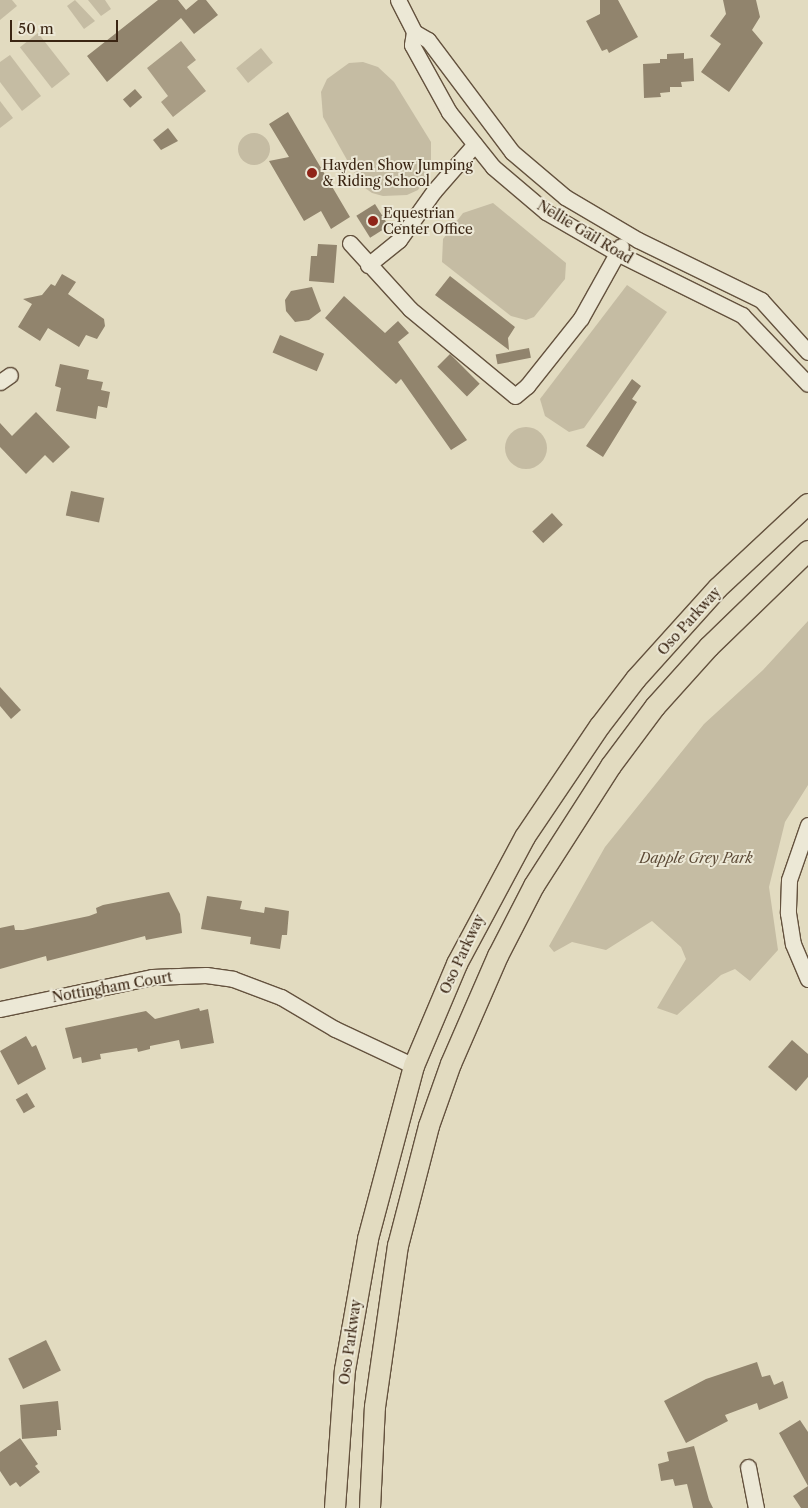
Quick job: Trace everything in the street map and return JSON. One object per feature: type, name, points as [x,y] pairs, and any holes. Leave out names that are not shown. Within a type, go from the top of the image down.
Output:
[{"type":"main road","name":"Oso Parkway","points":[[335,1508],[338,1437],[355,1306],[381,1186],[414,1066],[456,964],[486,904],[565,775],[636,679],[718,588],[808,504]]},
{"type":"main road","points":[[370,1508],[382,1347],[405,1217],[429,1126],[451,1064],[498,956],[534,886],[616,758],[708,647],[808,551]]},
{"type":"street","name":"Nellie Gail Road","points":[[398,0],[414,32],[428,40],[512,152],[565,197],[627,234],[761,300],[808,352]]},
{"type":"street","name":"Nellie Gail Road","points":[[414,32],[412,45],[449,112],[493,167],[546,212],[617,253],[742,315],[808,384]]},
{"type":"street","points":[[368,265],[399,240],[434,191],[475,144]]},
{"type":"street","points":[[350,244],[410,309],[515,396],[527,386],[580,318],[627,234]]},
{"type":"street","points":[[808,825],[789,880],[788,913],[794,944],[808,979]]},
{"type":"street","name":"Nottingham Court","points":[[0,1009],[152,978],[206,975],[233,980],[281,997],[335,1029],[414,1066]]},
{"type":"street","points":[[748,1467],[756,1508]]},
{"type":"green space","points":[[0,0],[12,0],[17,6],[0,20]]},
{"type":"green space","points":[[75,0],[95,21],[84,29],[67,6]]},
{"type":"green space","points":[[88,0],[105,0],[111,9],[101,16]]},
{"type":"green space","points":[[38,33],[70,74],[52,88],[20,47]]},
{"type":"green space","points":[[261,48],[273,63],[248,83],[236,68]]},
{"type":"green space","points":[[10,55],[41,96],[22,111],[0,82],[0,62]]},
{"type":"green space","points":[[363,62],[378,67],[394,82],[431,142],[431,169],[418,190],[407,195],[383,196],[372,193],[361,185],[323,117],[321,92],[327,79],[349,63]]},
{"type":"green space","points":[[0,101],[13,118],[0,128]]},
{"type":"green space","points":[[254,133],[266,137],[270,149],[266,161],[254,165],[242,161],[238,149],[242,137]]},
{"type":"green space","points":[[493,203],[566,263],[565,279],[534,317],[526,320],[511,316],[442,262],[443,239],[463,213]]},
{"type":"green space","points":[[627,285],[667,312],[584,428],[569,432],[545,416],[540,399]]},
{"type":"green space","points":[[530,427],[538,430],[544,436],[547,448],[544,460],[538,466],[522,469],[514,466],[508,460],[505,444],[508,436],[514,430]]},
{"type":"green space","name":"Dapple Grey Park","points":[[808,621],[808,785],[785,822],[769,887],[778,950],[750,981],[735,969],[721,975],[677,1015],[657,1008],[686,959],[681,947],[652,921],[606,950],[572,942],[554,952],[549,946],[605,847],[704,724],[763,670]]},
{"type":"shaded area","points":[[181,41],[196,60],[187,67],[206,91],[173,117],[161,102],[168,96],[147,68]]},
{"type":"building","points":[[158,0],[178,0],[186,10],[198,0],[206,0],[218,15],[194,34],[181,18],[107,82],[87,56]]},
{"type":"building","points":[[600,0],[618,0],[638,37],[609,53],[607,49],[602,51],[586,21],[600,14]]},
{"type":"building","points":[[723,0],[756,0],[760,17],[752,30],[763,43],[729,92],[701,72],[721,44],[710,36],[726,14]]},
{"type":"building","points":[[684,53],[684,59],[693,58],[694,81],[681,82],[682,87],[670,87],[670,92],[660,93],[661,97],[644,98],[643,64],[660,63],[660,59],[667,59],[667,54]]},
{"type":"building","points":[[135,89],[142,97],[130,108],[123,99]]},
{"type":"building","points":[[288,112],[350,217],[331,229],[321,211],[304,221],[269,161],[289,157],[269,124]]},
{"type":"building","points":[[168,128],[178,141],[161,150],[153,140]]},
{"type":"building","name":"Equestrian Center Office","points":[[375,204],[389,226],[370,238],[356,216]]},
{"type":"building","points":[[318,244],[337,245],[334,283],[309,281],[311,256],[317,256]]},
{"type":"building","points":[[62,274],[76,282],[68,294],[104,319],[105,326],[97,339],[86,335],[79,347],[48,328],[40,341],[18,327],[32,304],[23,299],[42,295],[51,284],[55,286]]},
{"type":"building","points":[[450,276],[515,327],[508,338],[509,350],[435,295]]},
{"type":"building","points":[[312,287],[321,311],[309,320],[295,322],[286,311],[285,300],[291,291]]},
{"type":"building","points":[[344,296],[385,333],[398,321],[409,333],[398,342],[467,440],[451,450],[401,379],[396,384],[325,318]]},
{"type":"building","points":[[280,335],[324,354],[317,371],[273,352]]},
{"type":"building","points":[[529,348],[531,358],[498,364],[496,354]]},
{"type":"building","points":[[450,354],[480,384],[467,396],[437,367]]},
{"type":"building","points":[[60,364],[89,370],[87,379],[103,382],[101,390],[110,392],[107,408],[98,406],[96,419],[56,411],[61,388],[55,386]]},
{"type":"building","points":[[632,379],[641,386],[632,399],[637,402],[603,457],[586,446]]},
{"type":"building","points":[[36,412],[70,447],[53,463],[45,455],[26,474],[0,447],[0,423],[12,436]]},
{"type":"building","points":[[71,491],[104,498],[99,523],[66,515]]},
{"type":"building","points":[[552,513],[563,525],[543,543],[532,531]]},
{"type":"building","points":[[0,687],[21,710],[11,719],[0,706]]},
{"type":"building","points":[[169,892],[180,914],[182,933],[146,940],[145,936],[47,961],[46,956],[0,969],[0,928],[14,925],[15,930],[23,930],[89,916],[97,913],[96,908],[103,905]]},
{"type":"building","points":[[207,896],[242,901],[240,909],[264,913],[265,907],[289,911],[287,935],[282,935],[280,949],[250,944],[251,937],[201,929]]},
{"type":"building","points":[[199,1008],[200,1011],[208,1009],[214,1043],[181,1049],[179,1040],[150,1046],[150,1049],[138,1052],[137,1048],[100,1054],[101,1059],[82,1063],[81,1057],[73,1059],[65,1028],[146,1011],[155,1019]]},
{"type":"building","points":[[26,1036],[32,1047],[36,1045],[46,1069],[18,1085],[0,1051]]},
{"type":"building","points":[[792,1040],[808,1054],[808,1077],[796,1091],[768,1067]]},
{"type":"building","points":[[27,1093],[35,1107],[24,1113],[16,1100]]},
{"type":"building","points":[[46,1340],[61,1371],[23,1389],[8,1358]]},
{"type":"building","points":[[757,1362],[762,1377],[770,1375],[774,1385],[783,1381],[788,1398],[759,1410],[757,1403],[725,1415],[728,1421],[686,1443],[664,1401],[706,1379]]},
{"type":"building","points":[[58,1401],[61,1430],[57,1430],[57,1436],[22,1439],[20,1405]]},
{"type":"building","points":[[800,1420],[808,1432],[808,1486],[779,1433]]},
{"type":"building","points":[[20,1438],[38,1464],[35,1466],[40,1472],[20,1487],[16,1482],[10,1486],[0,1471],[0,1452]]},
{"type":"building","points":[[694,1446],[713,1508],[693,1508],[687,1484],[675,1486],[673,1479],[661,1481],[658,1464],[669,1461],[667,1452]]},
{"type":"building","points":[[808,1486],[808,1508],[801,1508],[793,1496]]},
{"type":"place","name":"Hayden Show Jumping & Riding School","points":[[312,173]]},
{"type":"place","name":"Equestrian Center Office","points":[[373,221]]}]
